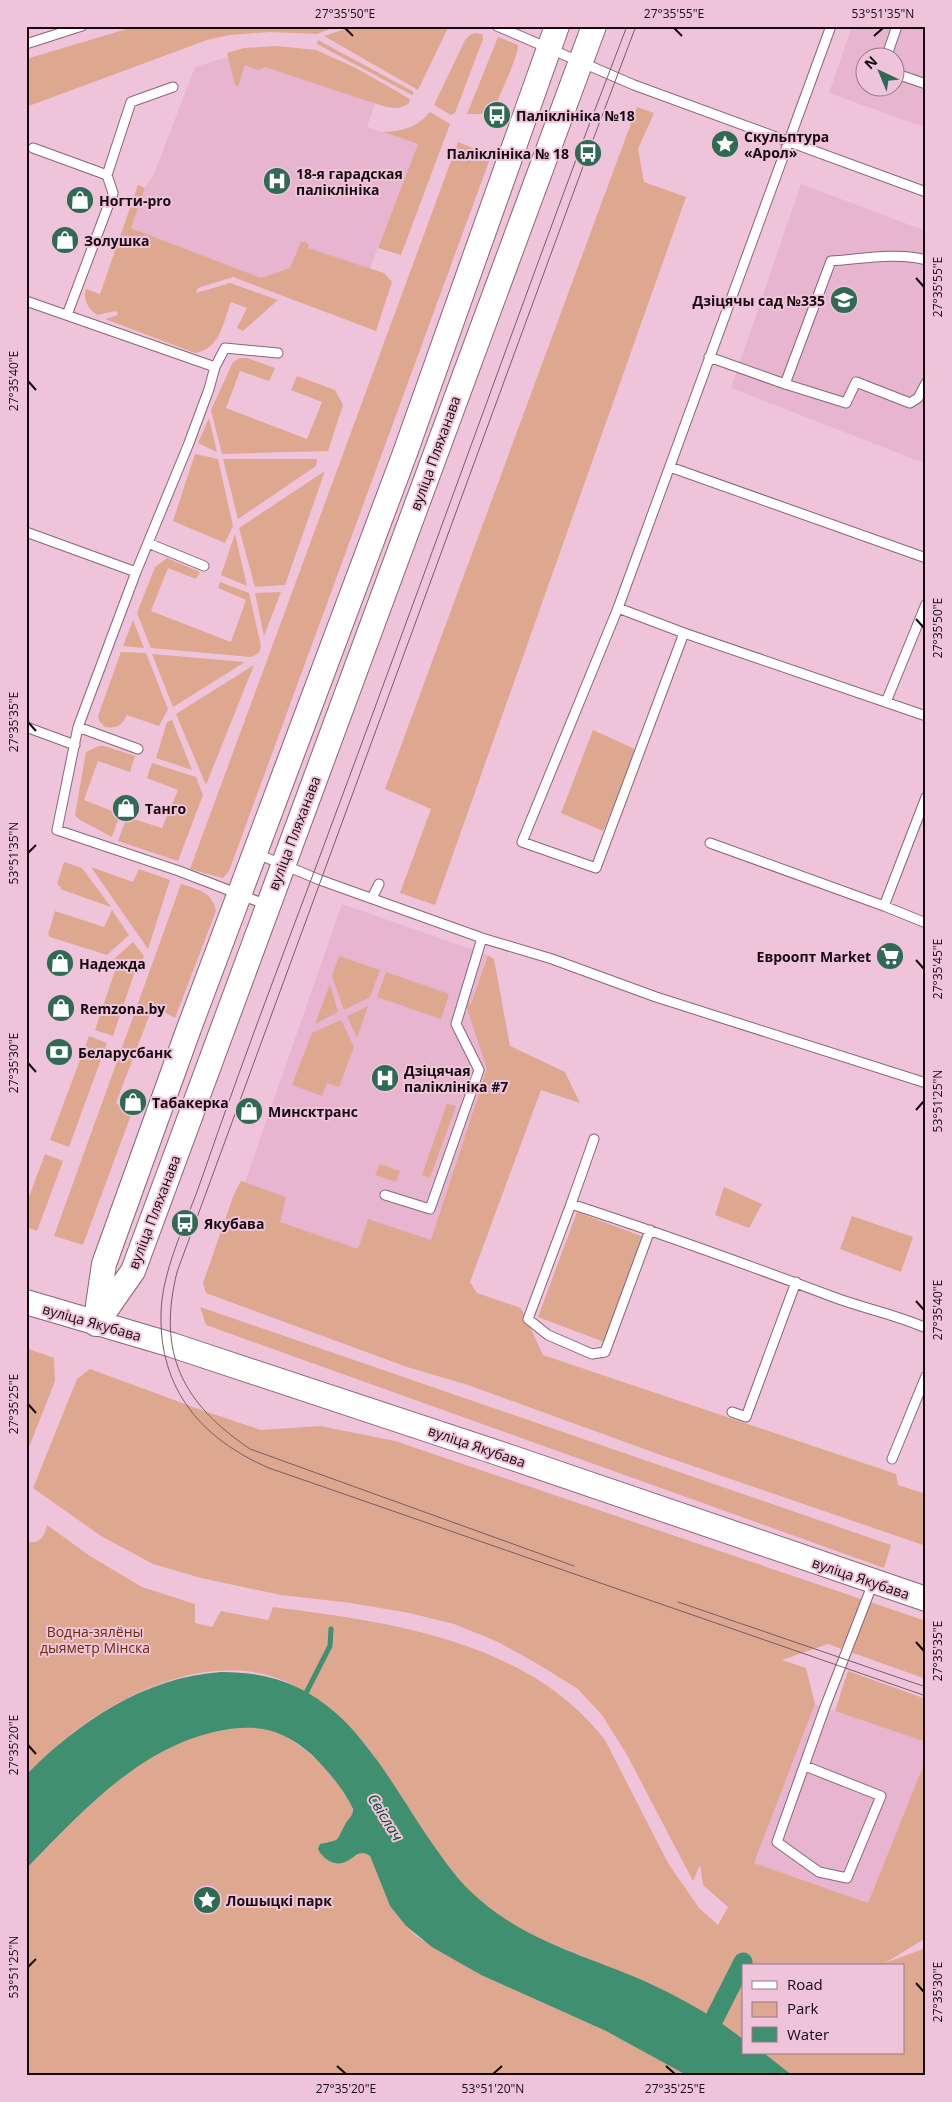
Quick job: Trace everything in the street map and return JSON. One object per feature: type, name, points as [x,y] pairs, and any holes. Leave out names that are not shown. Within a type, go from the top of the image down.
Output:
[{"type":"main road","name":"вуліца Пляханава","points":[[96,1324],[104,1264],[239,894],[405,453],[557,26]]},
{"type":"main road","name":"вуліца Пляханава","points":[[96,1324],[132,1271],[594,26]]},
{"type":"main road","points":[[405,453],[431,463]]},
{"type":"main road","name":"вуліца Якубава","points":[[26,1302],[200,1354],[510,1457],[926,1600]]},
{"type":"lane","points":[[26,44],[82,26]]},
{"type":"lane","points":[[497,26],[634,85],[926,192]]},
{"type":"lane","points":[[684,633],[596,868],[522,842],[618,608],[831,26]]},
{"type":"lane","points":[[889,48],[897,26]]},
{"type":"lane","points":[[904,76],[926,84]]},
{"type":"lane","points":[[67,316],[113,193],[107,175],[131,102],[173,87]]},
{"type":"lane","points":[[33,148],[107,175]]},
{"type":"lane","points":[[785,384],[832,261],[884,257],[926,260]]},
{"type":"lane","points":[[26,301],[215,367]]},
{"type":"lane","points":[[267,905],[179,871],[57,830],[78,726],[136,572],[189,443],[215,367],[225,348],[278,353]]},
{"type":"lane","points":[[709,357],[785,384],[846,402],[856,382],[910,403],[918,398],[926,383]]},
{"type":"lane","points":[[670,467],[926,558]]},
{"type":"lane","points":[[26,532],[136,572]]},
{"type":"lane","points":[[148,543],[204,566]]},
{"type":"lane","points":[[886,702],[926,604]]},
{"type":"lane","points":[[618,608],[684,633],[926,716]]},
{"type":"lane","points":[[78,726],[138,749]]},
{"type":"lane","points":[[26,727],[75,745]]},
{"type":"lane","points":[[884,906],[926,797]]},
{"type":"lane","points":[[710,843],[926,923]]},
{"type":"lane","points":[[255,853],[320,880],[482,938],[552,959],[656,997],[926,1083]]},
{"type":"lane","points":[[372,898],[379,884]]},
{"type":"lane","points":[[385,1195],[430,1209],[479,1070],[456,1024],[482,938]]},
{"type":"lane","points":[[594,1139],[528,1319],[548,1335],[592,1354],[606,1352],[650,1230]]},
{"type":"lane","points":[[571,1204],[650,1230],[850,1303],[926,1328]]},
{"type":"lane","points":[[732,1412],[746,1417],[796,1282]]},
{"type":"lane","points":[[892,1459],[926,1376]]},
{"type":"lane","points":[[805,1766],[882,1796],[847,1878],[820,1872],[777,1842],[825,1707],[874,1582]]},
{"type":"shaded area","points":[[852,26],[926,26],[926,128],[829,93]]},
{"type":"shaded area","name":"18-я гарадская паліклініка","points":[[258,52],[379,93],[367,127],[418,144],[370,268],[261,278],[131,228],[145,188],[154,174],[195,67],[224,58]]},
{"type":"shaded area","name":"Дзіцячы сад №335","points":[[801,184],[926,231],[926,464],[731,388]]},
{"type":"shaded area","name":"Дзіцячая паліклініка #7","points":[[342,904],[488,955],[471,1005],[491,1069],[432,1244],[365,1269],[274,1237],[244,1185]]},
{"type":"shaded area","points":[[815,1704],[926,1742],[926,1760],[868,1903],[754,1863]]},
{"type":"green space","points":[[137,26],[338,26],[317,34],[270,32],[229,35],[207,40],[26,107],[26,59]]},
{"type":"green space","points":[[354,26],[447,26],[447,30],[418,90],[324,36]]},
{"type":"green space","points":[[474,33],[482,34],[483,39],[455,113],[451,115],[434,105],[465,40]]},
{"type":"green space","points":[[498,37],[518,45],[512,67],[494,110],[481,114],[467,114]]},
{"type":"green space","points":[[318,40],[414,92],[412,95],[317,44]]},
{"type":"green space","points":[[277,46],[316,50],[356,68],[410,99],[409,103],[400,107],[386,107],[265,67],[258,70],[245,65],[238,87],[235,85],[227,53],[244,48]]},
{"type":"green space","points":[[637,107],[654,113],[638,149],[644,182],[686,197],[435,905],[400,893],[431,809],[385,789]]},
{"type":"green space","points":[[430,112],[450,124],[401,255],[378,248],[418,144],[383,132],[409,128],[420,122]]},
{"type":"green space","points":[[458,142],[491,156],[229,871],[223,878],[190,869]]},
{"type":"green space","points":[[138,185],[145,188],[131,228],[261,278],[290,268],[301,242],[309,245],[308,248],[384,273],[392,282],[376,331],[233,277],[198,288],[196,293],[230,283],[278,300],[243,331],[237,328],[247,308],[231,302],[223,326],[215,341],[203,351],[195,353],[105,319],[118,315],[116,311],[97,315],[87,304],[85,297],[86,289],[100,294]]},
{"type":"green space","points":[[240,358],[247,358],[275,368],[269,381],[240,371],[226,408],[307,439],[322,402],[291,390],[297,376],[335,390],[343,405],[328,451],[222,454],[211,410],[233,362]]},
{"type":"green space","points":[[209,418],[217,452],[198,443]]},
{"type":"green space","points":[[195,454],[218,459],[233,526],[225,543],[173,521]]},
{"type":"green space","points":[[223,459],[317,459],[316,466],[238,519]]},
{"type":"green space","points":[[325,471],[285,585],[255,587],[239,528]]},
{"type":"green space","points":[[235,534],[247,586],[221,575]]},
{"type":"green space","points":[[167,558],[200,572],[196,579],[168,568],[151,611],[231,642],[246,600],[218,588],[220,582],[249,593],[261,646],[259,653],[251,657],[151,648],[137,613],[155,567]]},
{"type":"green space","points":[[281,592],[264,636],[255,593]]},
{"type":"green space","points":[[133,620],[144,648],[123,646]]},
{"type":"green space","points":[[121,652],[146,653],[168,709],[159,726],[127,715],[121,724],[116,727],[105,727],[99,721],[98,716]]},
{"type":"green space","points":[[152,654],[245,662],[173,707]]},
{"type":"green space","points":[[254,665],[206,785],[176,714]]},
{"type":"green space","points":[[172,720],[192,770],[156,758],[167,722]]},
{"type":"green space","points":[[593,730],[637,750],[603,831],[561,813]]},
{"type":"green space","points":[[99,746],[135,756],[130,772],[98,761],[84,800],[120,814],[112,837],[80,820],[75,815],[86,752]]},
{"type":"green space","points":[[152,763],[196,777],[203,795],[178,861],[118,841],[127,817],[162,828],[178,790],[147,778]]},
{"type":"green space","points":[[64,862],[82,868],[111,907],[60,889],[61,887],[57,884]]},
{"type":"green space","points":[[91,867],[133,882],[139,869],[170,880],[148,949]]},
{"type":"green space","points":[[181,884],[208,895],[212,899],[216,911],[175,1018],[153,1006],[116,1103],[131,1115],[83,1245],[54,1236]]},
{"type":"green space","points":[[112,910],[129,935],[107,955],[50,937],[48,934],[55,911],[104,927]]},
{"type":"green space","points":[[133,942],[144,956],[140,966],[114,959]]},
{"type":"green space","points":[[488,955],[494,959],[510,1046],[565,1072],[580,1103],[541,1090],[470,1282],[477,1293],[521,1308],[543,1355],[896,1474],[898,1485],[926,1494],[926,1546],[658,1454],[468,1385],[407,1367],[206,1293],[203,1283],[234,1194],[241,1181],[286,1197],[280,1222],[358,1249],[368,1219],[431,1240],[487,1069],[467,1008],[468,1004],[471,1004]]},
{"type":"green space","points":[[339,956],[380,970],[370,997],[344,1010],[332,976]]},
{"type":"green space","points":[[117,965],[135,971],[113,1036],[95,1030]]},
{"type":"green space","points":[[386,972],[449,994],[441,1019],[377,997]]},
{"type":"green space","points":[[330,984],[338,1012],[315,1024]]},
{"type":"green space","points":[[368,1006],[357,1038],[347,1016]]},
{"type":"green space","points":[[341,1020],[354,1047],[339,1087],[327,1083],[322,1096],[292,1085],[312,1033]]},
{"type":"green space","points":[[89,1036],[107,1043],[69,1147],[50,1140]]},
{"type":"green space","points":[[447,1103],[456,1106],[430,1178],[422,1175]]},
{"type":"green space","points":[[45,1154],[63,1161],[37,1231],[26,1227],[26,1205]]},
{"type":"green space","points":[[380,1164],[400,1171],[396,1182],[375,1175]]},
{"type":"green space","points":[[724,1187],[762,1204],[749,1228],[715,1215]]},
{"type":"green space","points":[[577,1212],[644,1237],[604,1342],[538,1317]]},
{"type":"green space","points":[[852,1216],[913,1237],[901,1272],[840,1249]]},
{"type":"green space","points":[[200,1307],[891,1545],[884,1568],[206,1325]]},
{"type":"green space","points":[[26,1348],[54,1358],[55,1381],[26,1455]]},
{"type":"green space","name":"Водна-зялёны дыяметр Мінска","points":[[90,1369],[261,1430],[320,1426],[395,1441],[926,1621],[926,1679],[828,1644],[782,1660],[806,1668],[815,1704],[754,1863],[868,1903],[926,1759],[926,1938],[885,1963],[926,1948],[926,2076],[793,2076],[765,2054],[904,2054],[904,1964],[742,1964],[742,2038],[692,2006],[665,1992],[524,1932],[483,1904],[466,1888],[436,1851],[371,1751],[360,1738],[298,1688],[260,1673],[230,1670],[199,1673],[168,1681],[137,1693],[109,1708],[82,1726],[59,1744],[26,1775],[26,1541],[34,1542],[41,1539],[47,1525],[90,1556],[142,1587],[195,1604],[195,1623],[212,1627],[221,1611],[268,1620],[273,1607],[363,1620],[409,1629],[454,1642],[497,1658],[537,1679],[573,1706],[605,1740],[668,1863],[699,1908],[718,1925],[728,1907],[703,1885],[700,1865],[693,1881],[627,1755],[602,1715],[578,1689],[536,1663],[496,1641],[454,1624],[409,1613],[351,1603],[281,1595],[201,1578],[153,1564],[101,1536],[33,1488],[77,1379]]},
{"type":"green space","points":[[848,1671],[926,1699],[926,1742],[835,1711]]},
{"type":"green space","name":"Лошыцкі парк","points":[[240,1727],[266,1729],[285,1736],[310,1754],[334,1778],[344,1791],[353,1813],[339,1838],[331,1843],[323,1843],[350,1859],[362,1852],[370,1856],[390,1906],[416,1936],[481,1975],[606,2031],[688,2076],[26,2076],[26,1869],[79,1815],[137,1766],[187,1739]]},
{"type":"water","name":"Свіслач","points":[[221,1672],[260,1675],[293,1685],[321,1701],[345,1721],[366,1746],[451,1870],[488,1907],[529,1933],[642,1980],[682,1999],[742,2038],[742,2054],[765,2054],[793,2076],[688,2076],[606,2031],[481,1975],[432,1947],[406,1926],[390,1906],[370,1856],[360,1853],[345,1862],[337,1863],[329,1861],[320,1852],[318,1849],[320,1844],[338,1839],[352,1815],[353,1809],[345,1794],[324,1767],[301,1746],[278,1733],[254,1728],[228,1729],[186,1741],[159,1753],[134,1769],[89,1806],[26,1869],[26,1775],[68,1737],[114,1705],[166,1683],[193,1676]]},
{"type":"waterway","points":[[304,1697],[330,1646],[331,1629]]},
{"type":"waterway","points":[[703,2041],[743,1962]]},
{"type":"tram line","points":[[627,26],[581,146],[169,1266],[162,1297],[162,1341],[168,1366],[177,1388],[189,1408],[205,1427],[245,1456],[269,1468],[926,1696]]},
{"type":"tram line","points":[[574,1566],[250,1449],[227,1432],[207,1413],[192,1394],[180,1374],[173,1351],[170,1327],[177,1272],[636,26]]},
{"type":"tram line","points":[[678,1602],[926,1687]]},
{"type":"place","name":"Паліклініка №18","points":[[497,115]]},
{"type":"place","name":"Скульптура «Арол»","points":[[725,144]]},
{"type":"place","name":"Паліклініка № 18","points":[[588,153]]},
{"type":"place","name":"18-я гарадская паліклініка","points":[[277,181]]},
{"type":"place","name":"Ногти-pro","points":[[80,200]]},
{"type":"place","name":"Золушка","points":[[65,240]]},
{"type":"place","name":"Дзіцячы сад №335","points":[[844,300]]},
{"type":"place","name":"Танго","points":[[126,808]]},
{"type":"place","name":"Евроопт Market","points":[[890,956]]},
{"type":"place","name":"Надежда","points":[[60,963]]},
{"type":"place","name":"Remzona.by","points":[[61,1008]]},
{"type":"place","name":"Беларусбанк","points":[[59,1052]]},
{"type":"place","name":"Дзіцячая паліклініка #7","points":[[385,1078]]},
{"type":"place","name":"Табакерка","points":[[133,1102]]},
{"type":"place","name":"Минсктранс","points":[[249,1111]]},
{"type":"place","name":"Якубава","points":[[185,1223]]},
{"type":"place","name":"Лошыцкі парк","points":[[207,1900]]}]
